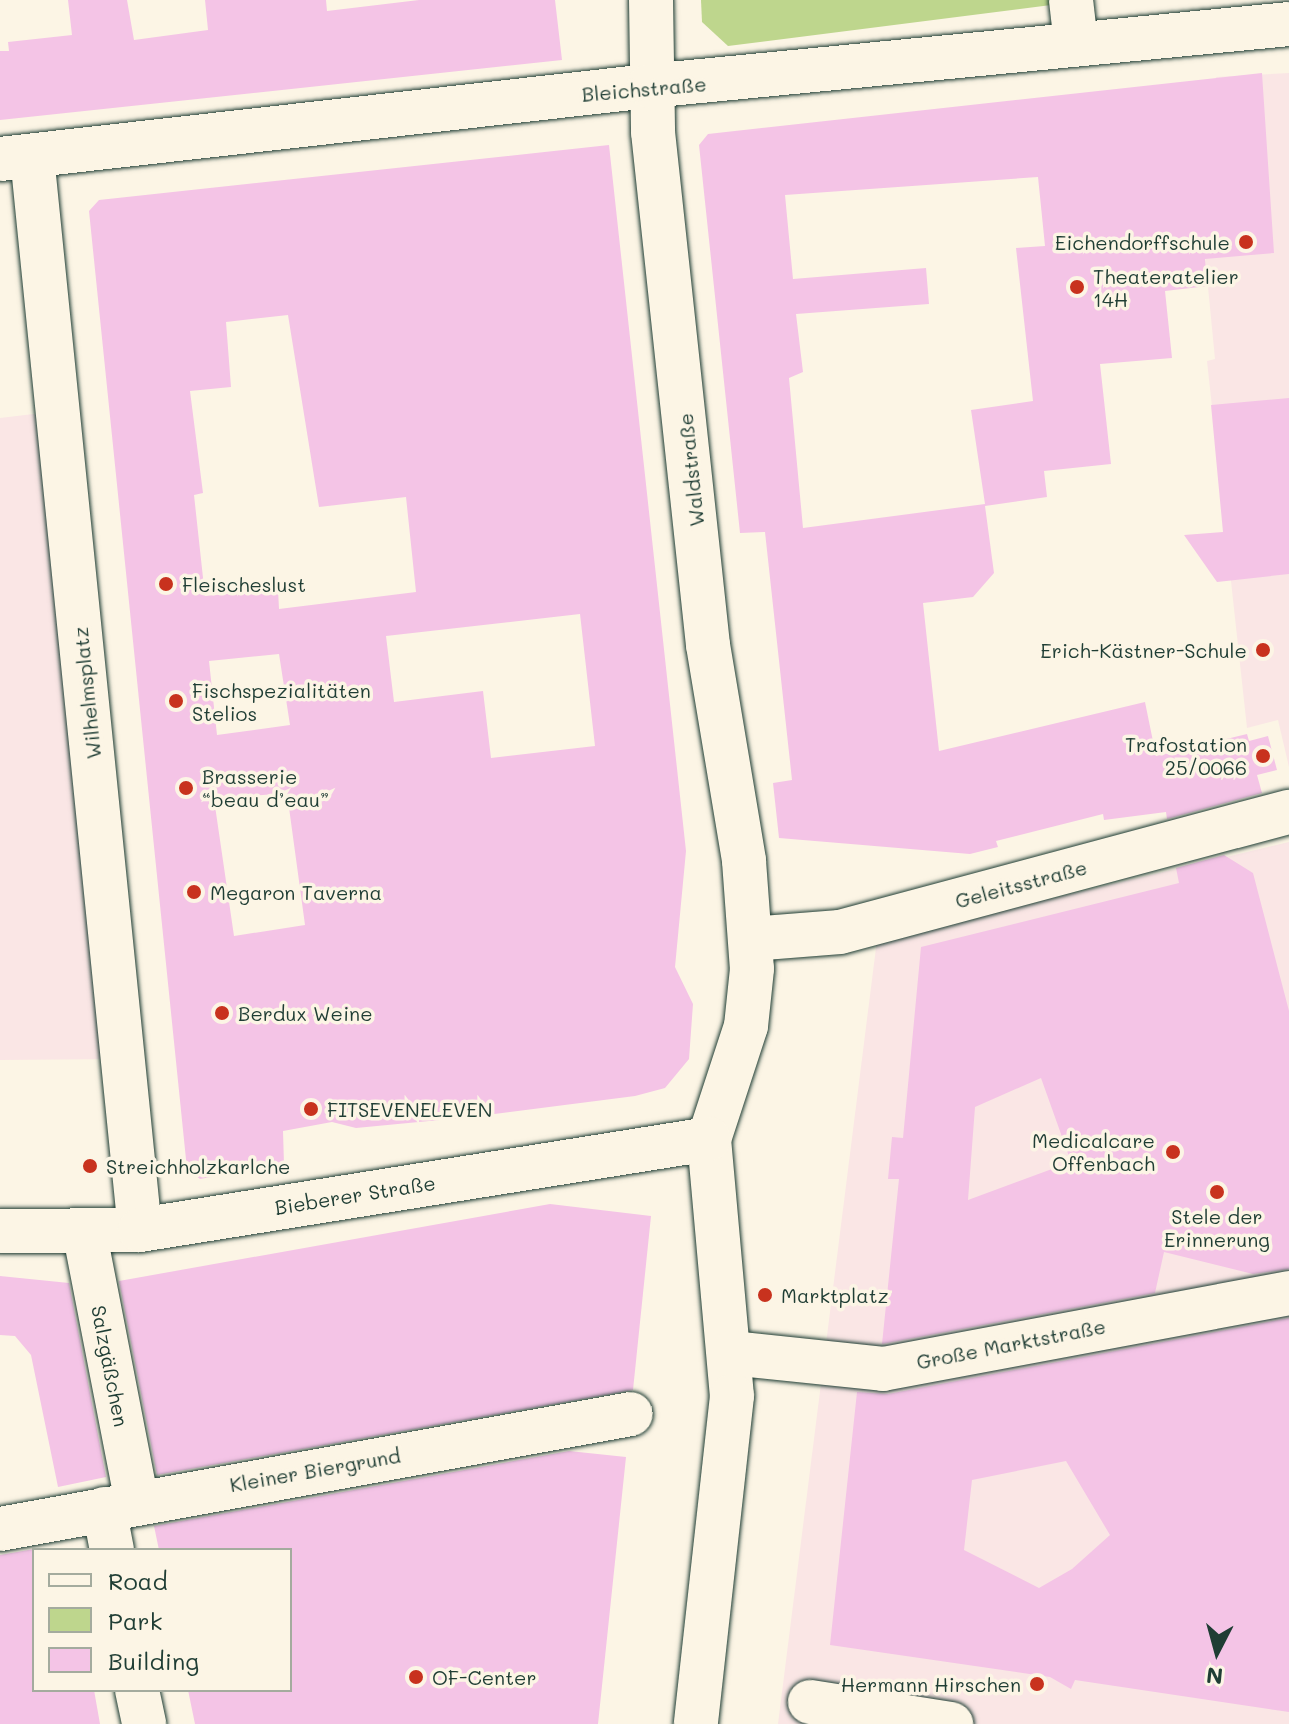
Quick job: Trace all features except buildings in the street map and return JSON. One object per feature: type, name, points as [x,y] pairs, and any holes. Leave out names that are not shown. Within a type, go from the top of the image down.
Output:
[{"type":"street","name":"Waldstraße","points":[[651,0],[649,86],[708,645],[751,939]]},
{"type":"street","points":[[1071,0],[1076,44]]},
{"type":"street","name":"Bleichstraße","points":[[16,158],[649,86],[1289,24]]},
{"type":"street","name":"Wilhelmsplatz","points":[[16,158],[140,1230]]},
{"type":"street","name":"Geleitsstraße","points":[[751,939],[840,932],[1289,812]]},
{"type":"street","points":[[696,1724],[732,1396],[731,1353],[709,1139],[746,1026],[751,939]]},
{"type":"street","name":"Bieberer Straße","points":[[0,1231],[140,1230],[709,1139]]},
{"type":"street","name":"Salzgäßchen","points":[[84,1230],[118,1521]]},
{"type":"street","name":"Große Marktstraße","points":[[731,1353],[883,1369],[1289,1293]]},
{"type":"street","name":"Kleiner Biergrund","points":[[0,1529],[118,1521],[631,1414]]},
{"type":"street","points":[[137,1692],[144,1724]]},
{"type":"street","points":[[810,1702],[951,1724]]},
{"type":"shaded area","points":[[1289,73],[1289,767],[1278,720],[1247,728],[1207,361],[1215,359],[1202,225],[1216,77]]},
{"type":"shaded area","points":[[50,412],[119,1059],[0,1060],[0,418]]},
{"type":"shaded area","points":[[1289,842],[1289,1724],[778,1724],[877,940]]},
{"type":"green space","points":[[701,0],[1051,0],[1051,5],[728,46],[702,22]]},
{"type":"place","name":"Eichendorffschule","points":[[1246,242]]},
{"type":"place","name":"Theateratelier 14H","points":[[1077,287]]},
{"type":"place","name":"Fleischeslust","points":[[166,584]]},
{"type":"place","name":"Erich-Kästner-Schule","points":[[1263,650]]},
{"type":"place","name":"Fischspezialitäten Stelios","points":[[176,701]]},
{"type":"place","name":"Trafostation 25/0066","points":[[1263,756]]},
{"type":"place","name":"Brasserie “beau d’eau”","points":[[186,788]]},
{"type":"place","name":"Megaron Taverna","points":[[194,892]]},
{"type":"place","name":"Berdux Weine","points":[[222,1013]]},
{"type":"place","name":"FITSEVENELEVEN","points":[[311,1109]]},
{"type":"place","name":"Medicalcare Offenbach","points":[[1173,1152]]},
{"type":"place","name":"Streichholzkarlche","points":[[90,1166]]},
{"type":"place","name":"Stele der Erinnerung","points":[[1217,1192]]},
{"type":"place","name":"Marktplatz","points":[[765,1295]]},
{"type":"place","name":"OF-Center","points":[[416,1677]]},
{"type":"place","name":"Hermann Hirschen","points":[[1037,1684]]}]
